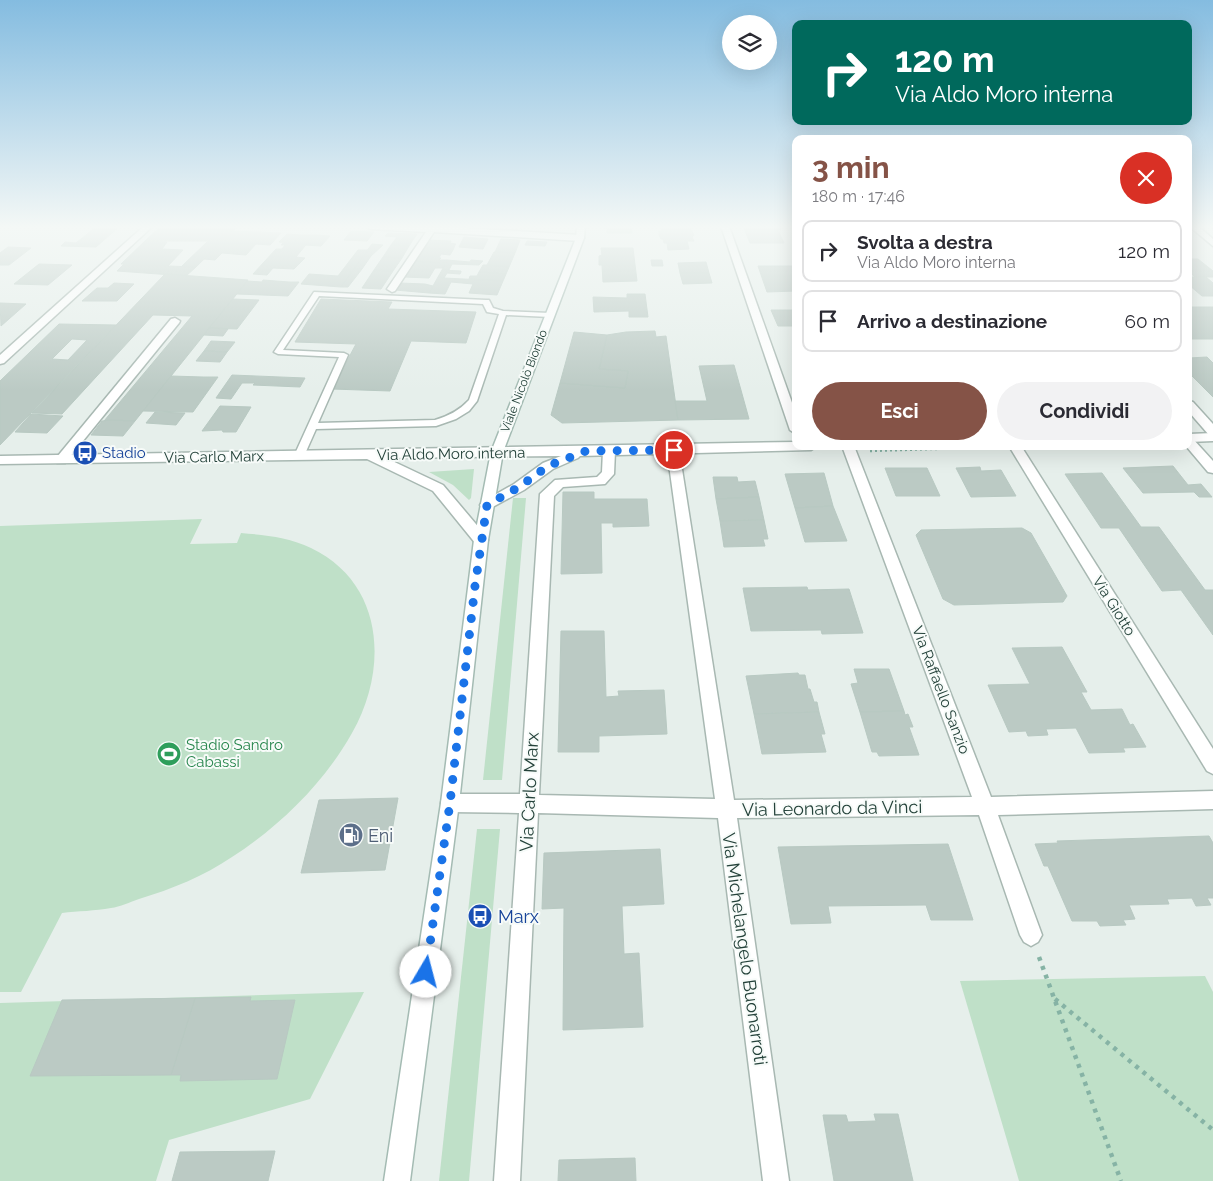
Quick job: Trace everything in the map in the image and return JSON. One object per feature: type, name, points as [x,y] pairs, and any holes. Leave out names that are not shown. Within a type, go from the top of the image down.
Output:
[{"type":"street","points":[[0,361],[88,281]]},
{"type":"street","points":[[392,289],[397,281]]},
{"type":"street","name":"Viale Nicolò Biondo","points":[[496,452],[563,281]]},
{"type":"street","points":[[744,281],[792,419]]},
{"type":"street","points":[[61,460],[174,321]]},
{"type":"street","points":[[1192,408],[1213,432]]},
{"type":"street","points":[[1192,440],[1213,437]]},
{"type":"street","points":[[1192,444],[1213,469]]},
{"type":"street","name":"Via Aldo Moro interna","points":[[369,455],[792,446]]},
{"type":"street","name":"Via Michelangelo Buonarroti","points":[[674,450],[726,809],[776,1181]]},
{"type":"street","name":"Via Raffaello Sanzio","points":[[850,450],[985,806],[1031,935]]},
{"type":"street","name":"Via Giotto","points":[[1017,450],[1213,765]]},
{"type":"street","name":"Via Aldo Moro interna","points":[[487,505],[519,487],[548,466],[586,451]]},
{"type":"street","name":"Via Carlo Marx","points":[[507,1181],[547,494],[560,483],[600,481],[608,474],[609,451]]},
{"type":"street","points":[[397,1181],[450,803],[481,540],[496,452]]},
{"type":"street","name":"Via Aldo Moro interna","points":[[369,455],[438,488],[454,504],[481,540]]},
{"type":"street","name":"Via Carlo Marx","points":[[0,460],[369,455]]},
{"type":"street","name":"Via Leonardo da Vinci","points":[[450,803],[529,802],[726,809],[985,806],[1213,800]]},
{"type":"lane","points":[[299,456],[344,355],[278,352],[317,294],[486,302],[490,310],[503,313],[550,315]]},
{"type":"lane","points":[[313,426],[436,423],[453,417],[473,401],[503,313]]},
{"type":"path","points":[[1031,935],[1121,1181]]},
{"type":"path","points":[[1054,998],[1213,1130]]},
{"type":"green space","points":[[474,469],[471,498],[469,500],[453,485],[429,472]]},
{"type":"green space","points":[[513,498],[526,498],[502,780],[483,780]]},
{"type":"green space","name":"Stadio Sandro Cabassi","points":[[202,519],[190,544],[237,543],[241,533],[285,539],[303,544],[335,563],[353,583],[366,605],[373,629],[375,655],[371,682],[364,708],[352,733],[328,769],[299,802],[267,832],[221,864],[176,886],[121,906],[62,913],[21,992],[0,992],[0,526]]},
{"type":"green space","points":[[477,829],[500,829],[469,1181],[439,1181]]},
{"type":"green space","points":[[1205,976],[1213,992],[1213,1181],[1019,1181],[960,981]]},
{"type":"green space","points":[[364,992],[310,1099],[169,1140],[156,1181],[0,1181],[0,1003]]},
{"type":"building","points":[[18,281],[53,281],[48,285],[14,284]]},
{"type":"building","points":[[158,281],[247,281],[135,421],[104,421],[192,316],[153,315],[62,414],[32,413]]},
{"type":"building","points":[[247,281],[299,282],[288,296],[237,294]]},
{"type":"building","points":[[303,281],[345,281],[341,287],[301,284]]},
{"type":"building","points":[[345,281],[353,281],[348,287],[341,287]]},
{"type":"building","points":[[367,281],[386,281],[381,289],[362,288]]},
{"type":"building","points":[[436,281],[503,281],[497,295],[469,293],[473,284],[451,282],[445,294],[429,293]]},
{"type":"building","points":[[682,281],[711,281],[712,283],[683,284]]},
{"type":"building","points":[[763,281],[792,281],[792,291],[767,292]]},
{"type":"building","points":[[1192,281],[1211,281],[1213,283],[1213,296],[1202,296],[1192,288]]},
{"type":"building","points":[[114,283],[134,284],[117,301],[82,301],[97,288],[108,288]]},
{"type":"building","points":[[400,283],[433,286],[429,293],[395,290]]},
{"type":"building","points":[[627,294],[645,294],[648,317],[629,317],[629,311],[594,312],[593,297],[627,298]]},
{"type":"building","points":[[233,299],[259,300],[237,329],[209,328]]},
{"type":"building","points":[[321,299],[392,302],[388,309],[476,312],[466,343],[411,341],[390,391],[332,389],[356,344],[295,342]]},
{"type":"building","points":[[0,303],[26,304],[1,326]]},
{"type":"building","points":[[1192,307],[1213,307],[1213,339],[1192,339]]},
{"type":"building","points":[[771,310],[792,310],[792,326],[778,326]]},
{"type":"building","points":[[59,324],[116,325],[0,445],[0,381]],"holes":[[[72,339],[87,340],[68,360],[52,359]]]},
{"type":"building","points":[[209,328],[228,329],[223,336],[204,335]]},
{"type":"building","points":[[655,331],[656,337],[666,336],[678,420],[562,423],[551,415],[560,383],[625,388],[628,371],[599,369],[607,335]]},
{"type":"building","points":[[574,332],[607,335],[599,369],[628,371],[625,388],[560,383]]},
{"type":"building","points":[[211,341],[235,342],[227,352],[204,351]]},
{"type":"building","points":[[204,351],[227,352],[220,362],[196,361]]},
{"type":"building","points":[[1207,357],[1213,363],[1213,397],[1192,376],[1192,358]]},
{"type":"building","points":[[734,365],[749,419],[678,420],[675,401],[707,401],[699,366]]},
{"type":"building","points":[[232,375],[305,378],[300,387],[242,383],[231,399],[216,398]]},
{"type":"building","points":[[171,376],[218,377],[193,412],[143,411]]},
{"type":"building","points":[[220,406],[251,407],[236,432],[223,432],[222,430],[202,431]]},
{"type":"building","points":[[155,412],[185,413],[176,425],[146,423]]},
{"type":"building","points":[[31,414],[63,416],[47,433],[15,432]]},
{"type":"building","points":[[102,421],[135,421],[123,436],[91,435]]},
{"type":"building","points":[[1173,466],[1188,485],[1201,484],[1212,497],[1199,497],[1194,492],[1143,493],[1123,468]]},
{"type":"building","points":[[980,467],[981,471],[1001,470],[1016,496],[971,497],[956,468]]},
{"type":"building","points":[[885,468],[927,468],[940,496],[896,496]]},
{"type":"building","points":[[824,473],[833,506],[795,508],[785,474]]},
{"type":"building","points":[[1102,473],[1141,527],[1159,527],[1205,590],[1213,590],[1213,635],[1181,590],[1162,591],[1119,528],[1101,528],[1065,474]]},
{"type":"building","points":[[713,477],[737,477],[738,482],[755,481],[759,497],[716,499]]},
{"type":"building","points":[[563,492],[594,492],[594,499],[647,499],[649,526],[613,527],[613,523],[601,523],[602,573],[561,574]]},
{"type":"building","points":[[759,497],[764,520],[720,521],[716,499]]},
{"type":"building","points":[[833,506],[847,541],[805,542],[795,508]]},
{"type":"building","points":[[764,520],[768,539],[763,539],[765,546],[724,547],[720,521]]},
{"type":"building","points":[[1022,528],[1031,533],[1067,596],[1063,602],[954,605],[943,599],[916,535],[921,530]]},
{"type":"building","points":[[807,587],[808,590],[849,589],[863,633],[822,634],[821,630],[751,631],[743,588]]},
{"type":"building","points":[[561,631],[604,631],[606,697],[619,696],[618,691],[664,690],[667,734],[599,736],[599,752],[558,752]]},
{"type":"building","points":[[1062,647],[1087,692],[1081,692],[1091,710],[1122,709],[1130,725],[1133,724],[1146,747],[1123,748],[1125,752],[1089,753],[1076,728],[1046,729],[1048,735],[1028,736],[1026,731],[1009,732],[988,685],[1030,684],[1012,648]]},
{"type":"building","points":[[854,669],[889,669],[904,711],[860,712],[851,684],[858,683]]},
{"type":"building","points":[[798,673],[799,675],[805,675],[808,689],[810,689],[814,702],[817,702],[819,712],[754,714],[746,676]]},
{"type":"building","points":[[904,711],[905,715],[908,714],[913,727],[909,727],[919,755],[879,756],[877,752],[872,752],[860,712]]},
{"type":"building","points":[[819,712],[825,734],[821,734],[826,752],[762,754],[754,714]]},
{"type":"building","name":"Eni","points":[[398,798],[385,870],[301,873],[319,800]]},
{"type":"building","points":[[1209,836],[1213,843],[1213,898],[1207,898],[1211,905],[1196,906],[1192,898],[1167,899],[1169,904],[1129,905],[1135,919],[1123,920],[1126,925],[1100,926],[1097,921],[1072,921],[1048,866],[1044,866],[1035,844],[1058,843],[1057,841]]},
{"type":"building","points":[[948,844],[973,920],[931,920],[926,905],[828,906],[831,923],[791,924],[778,847]]},
{"type":"building","points":[[660,849],[664,904],[622,906],[624,954],[639,953],[643,1027],[563,1030],[564,908],[542,909],[544,853]]},
{"type":"building","points":[[251,997],[250,1001],[295,1000],[277,1079],[180,1081],[181,1075],[171,1075],[195,998]]},
{"type":"building","points":[[195,998],[171,1075],[30,1076],[62,1000]]},
{"type":"building","points":[[874,1114],[898,1114],[913,1181],[834,1181],[823,1115],[846,1115],[848,1122],[876,1121]]},
{"type":"building","points":[[275,1151],[268,1181],[172,1181],[180,1152]]},
{"type":"building","points":[[635,1158],[636,1181],[558,1181],[559,1160]]},
{"type":"place","name":"Stadio","points":[[85,453]]},
{"type":"place","name":"Stadio Sandro Cabassi","points":[[169,754]]},
{"type":"place","name":"Eni","points":[[351,835]]},
{"type":"place","name":"Marx","points":[[480,916]]},
{"type":"route","points":[[426,972],[450,803],[475,586],[487,505],[519,487],[548,466],[586,451],[674,450]]}]
